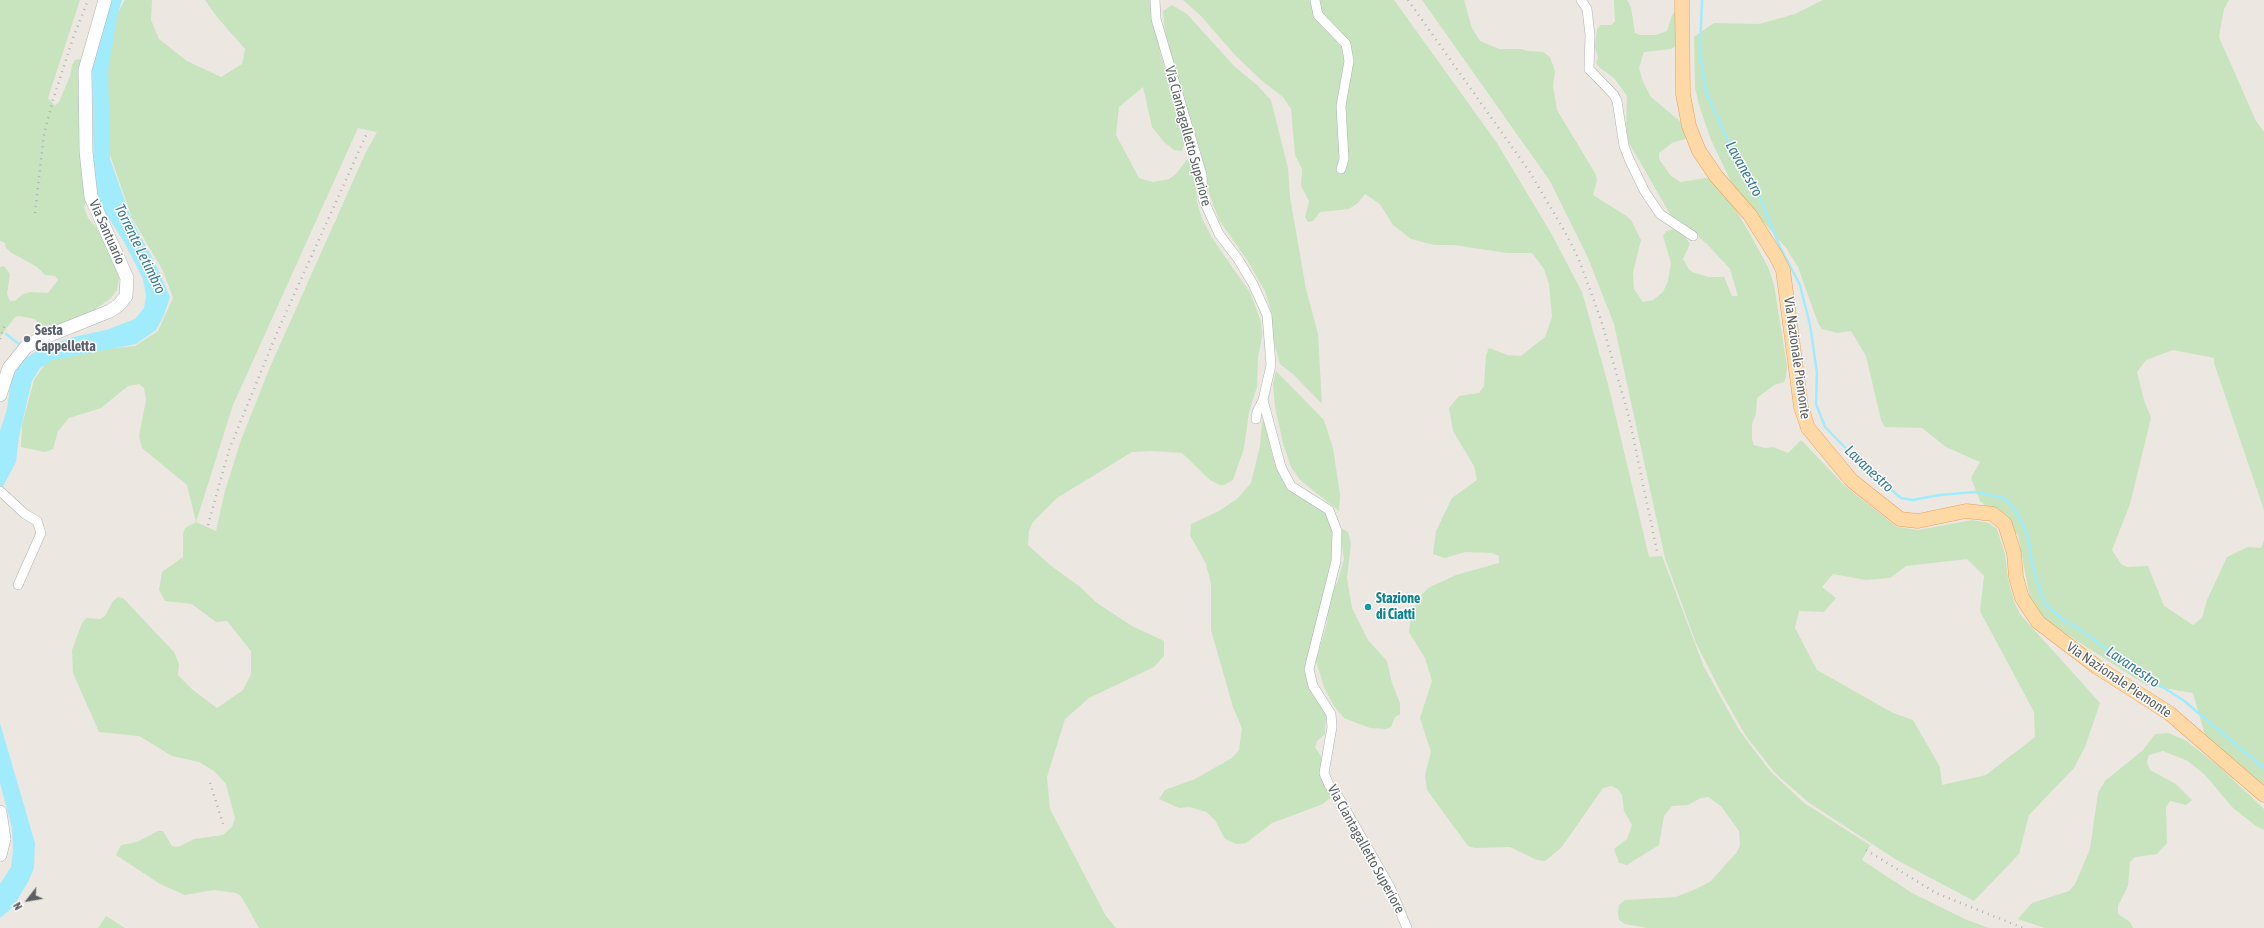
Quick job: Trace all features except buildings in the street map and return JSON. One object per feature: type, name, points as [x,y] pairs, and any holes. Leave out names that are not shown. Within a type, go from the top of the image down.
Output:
[{"type":"main road","name":"Via Santuario","points":[[0,395],[9,368],[26,347],[40,339],[110,311],[119,305],[126,296],[127,278],[91,197],[86,151],[85,70],[105,0]]},
{"type":"main road","name":"Via Nazionale Piemonte","points":[[1682,0],[1683,94],[1689,126],[1699,151],[1716,176],[1750,215],[1776,256],[1783,270],[1801,407],[1808,428],[1852,481],[1900,519],[1918,521],[1966,511],[1993,514],[2005,524],[2014,553],[2016,577],[2022,598],[2038,622],[2097,667],[2169,713],[2264,795]]},
{"type":"main road","points":[[0,812],[4,839],[0,855]]},
{"type":"street","name":"Via Ciantagalletto Superiore","points":[[1155,0],[1156,19],[1202,175],[1203,199],[1219,234],[1238,259],[1253,284],[1266,315],[1271,365],[1263,400],[1257,412],[1256,419]]},
{"type":"street","points":[[1315,0],[1318,15],[1346,44],[1349,61],[1341,106],[1344,166],[1341,169]]},
{"type":"street","points":[[1581,0],[1587,9],[1590,35],[1589,69],[1614,95],[1617,101],[1624,146],[1629,159],[1645,192],[1660,214],[1693,236]]},
{"type":"street","name":"Via Ciantagalletto Superiore","points":[[1263,400],[1284,476],[1291,486],[1329,510],[1337,531],[1336,561],[1309,669],[1313,686],[1331,714],[1332,727],[1324,773],[1390,887],[1407,928]]},
{"type":"street","points":[[0,491],[25,514],[37,521],[42,533],[18,585]]},
{"type":"green space","points":[[0,0],[80,0],[48,98],[55,106],[59,102],[70,76],[72,65],[75,60],[80,59],[83,63],[88,197],[84,207],[88,218],[103,235],[117,269],[119,279],[117,290],[111,298],[90,313],[45,331],[35,319],[19,316],[15,317],[0,337],[0,267],[4,266],[10,274],[7,294],[10,301],[15,301],[23,294],[31,292],[48,293],[58,280],[55,276],[45,275],[37,267],[12,253],[6,248],[5,243],[0,241]]},
{"type":"green space","points":[[125,0],[152,0],[151,20],[159,39],[187,61],[221,77],[242,64],[245,49],[217,17],[205,0],[1150,0],[1160,52],[1185,142],[1182,151],[1174,150],[1164,142],[1152,127],[1143,87],[1119,107],[1116,135],[1139,178],[1153,182],[1169,179],[1176,174],[1187,159],[1189,160],[1196,175],[1197,202],[1202,218],[1212,238],[1251,294],[1261,322],[1262,337],[1258,357],[1257,387],[1249,412],[1244,448],[1233,480],[1224,485],[1220,485],[1210,480],[1182,453],[1152,451],[1132,452],[1057,498],[1033,522],[1029,531],[1028,545],[1050,565],[1079,586],[1097,603],[1132,626],[1164,641],[1164,656],[1154,667],[1089,698],[1065,719],[1047,777],[1050,809],[1106,916],[1116,928],[259,928],[241,896],[236,893],[214,890],[185,895],[160,884],[116,855],[121,845],[137,842],[158,831],[163,831],[172,846],[178,847],[194,839],[223,835],[232,827],[235,818],[226,784],[214,771],[199,762],[172,756],[139,736],[99,732],[73,673],[72,650],[82,623],[86,618],[100,619],[105,616],[113,601],[118,597],[123,598],[174,652],[179,664],[178,675],[193,690],[217,708],[243,690],[251,674],[251,651],[227,621],[216,622],[192,604],[165,601],[159,590],[162,572],[183,557],[183,534],[185,528],[196,522],[187,485],[142,448],[139,436],[146,400],[144,388],[139,384],[128,386],[101,408],[69,418],[58,431],[53,449],[45,452],[21,447],[22,425],[34,380],[48,360],[94,350],[135,346],[158,331],[173,298],[163,271],[132,218],[109,152],[107,62],[115,17]],"holes":[[[358,128],[377,132],[366,152],[270,367],[241,440],[225,491],[216,531],[196,522],[233,405]]]},
{"type":"green space","points":[[1183,0],[1394,0],[1497,143],[1551,233],[1582,292],[1608,384],[1649,557],[1662,556],[1704,667],[1739,730],[1770,771],[1804,803],[1870,845],[1862,860],[1912,893],[1967,920],[1989,928],[1648,928],[1625,924],[1619,920],[1619,905],[1625,900],[1676,897],[1698,888],[1711,881],[1737,852],[1740,845],[1739,831],[1721,806],[1708,797],[1701,798],[1688,805],[1672,806],[1664,816],[1659,845],[1627,865],[1619,863],[1614,849],[1627,839],[1632,825],[1624,811],[1622,795],[1618,789],[1611,786],[1603,788],[1561,848],[1545,861],[1537,860],[1510,847],[1475,848],[1468,846],[1427,790],[1425,775],[1431,752],[1420,718],[1432,681],[1425,658],[1409,632],[1411,615],[1417,600],[1428,588],[1456,575],[1499,563],[1499,556],[1492,553],[1465,552],[1445,558],[1433,554],[1436,531],[1452,498],[1477,480],[1474,466],[1453,431],[1449,408],[1459,396],[1479,393],[1484,386],[1486,355],[1489,348],[1507,355],[1521,356],[1545,337],[1552,317],[1549,284],[1544,269],[1532,253],[1507,253],[1454,245],[1434,245],[1411,239],[1393,225],[1380,204],[1365,194],[1358,203],[1349,209],[1320,212],[1313,221],[1308,222],[1305,217],[1309,201],[1301,186],[1302,169],[1295,155],[1291,109],[1283,97],[1262,81],[1234,54],[1201,16]]},
{"type":"green space","points":[[1422,0],[1464,0],[1472,28],[1480,41],[1499,49],[1521,49],[1543,52],[1550,57],[1555,71],[1553,86],[1557,110],[1595,173],[1597,180],[1593,195],[1631,220],[1641,240],[1633,273],[1634,289],[1643,302],[1653,300],[1663,292],[1668,281],[1671,263],[1663,236],[1666,231],[1676,229],[1681,231],[1690,244],[1683,259],[1688,268],[1692,272],[1708,277],[1724,277],[1732,296],[1738,296],[1730,269],[1707,244],[1670,214],[1628,141],[1626,124],[1627,96],[1614,78],[1600,68],[1596,63],[1598,58],[1595,47],[1597,29],[1601,25],[1612,25],[1615,21],[1614,0],[1627,0],[1631,7],[1635,33],[1640,35],[1656,35],[1667,31],[1672,15],[1676,11],[1680,43],[1671,49],[1644,52],[1639,68],[1643,82],[1651,97],[1682,123],[1688,138],[1672,143],[1659,153],[1659,159],[1671,176],[1680,182],[1713,177],[1727,195],[1750,234],[1768,267],[1774,285],[1787,366],[1786,377],[1784,382],[1774,385],[1757,398],[1756,414],[1752,424],[1752,440],[1754,445],[1765,448],[1773,447],[1788,453],[1801,440],[1846,487],[1897,527],[1918,530],[1972,520],[1989,523],[1997,529],[2005,554],[2008,579],[2014,601],[2020,614],[2100,703],[2085,747],[2074,768],[2029,815],[2019,854],[1974,901],[1895,859],[1808,802],[1775,773],[1746,736],[1722,694],[1696,643],[1665,558],[1614,324],[1588,258],[1550,181]],"holes":[[[1967,559],[1984,576],[1980,611],[2034,712],[2035,737],[1986,775],[1942,785],[1940,767],[1913,720],[1893,713],[1817,670],[1795,628],[1799,611],[1824,612],[1836,598],[1822,587],[1833,574],[1866,580],[1890,578],[1906,566]]]},
{"type":"green space","points":[[1823,0],[2229,0],[2224,9],[2219,37],[2256,121],[2264,132],[2264,510],[2214,363],[2214,358],[2173,350],[2146,360],[2137,372],[2144,400],[2151,418],[2130,504],[2112,550],[2121,564],[2127,567],[2148,566],[2164,606],[2193,625],[2202,618],[2207,600],[2227,557],[2248,547],[2261,548],[2264,540],[2264,785],[2205,735],[2193,693],[2146,685],[2046,621],[2030,598],[2018,535],[1980,501],[1971,478],[1980,462],[1946,447],[1922,428],[1885,427],[1881,420],[1866,356],[1851,331],[1837,333],[1822,329],[1818,323],[1798,267],[1786,248],[1734,188],[1711,140],[1699,105],[1695,88],[1694,37],[1714,23],[1759,24],[1795,14]]},
{"type":"green space","points":[[1172,5],[1187,14],[1234,66],[1257,85],[1271,100],[1288,168],[1290,197],[1306,289],[1318,334],[1322,404],[1293,374],[1280,364],[1273,339],[1271,310],[1265,291],[1247,260],[1219,220],[1210,196],[1200,150],[1180,88],[1165,32],[1163,11]]},
{"type":"green space","points":[[1276,371],[1324,420],[1333,448],[1340,494],[1339,511],[1300,480],[1291,467],[1283,443],[1275,407],[1273,384]]},
{"type":"green space","points":[[1264,421],[1273,458],[1281,476],[1322,509],[1329,518],[1332,529],[1333,552],[1306,668],[1307,682],[1326,712],[1325,734],[1317,741],[1315,747],[1321,756],[1321,766],[1332,796],[1323,804],[1272,823],[1246,843],[1236,844],[1225,839],[1215,820],[1206,812],[1190,807],[1179,808],[1159,799],[1165,790],[1195,779],[1232,758],[1239,750],[1242,728],[1233,707],[1211,630],[1211,584],[1206,564],[1190,535],[1191,524],[1219,511],[1237,499],[1251,483],[1260,446],[1262,422]]},
{"type":"green space","points":[[1343,529],[1348,532],[1351,543],[1347,578],[1352,608],[1368,640],[1387,661],[1392,683],[1400,703],[1400,714],[1395,717],[1391,727],[1385,729],[1370,728],[1344,718],[1334,706],[1324,687],[1316,661],[1327,623],[1329,596],[1337,583],[1344,559],[1340,532]]},
{"type":"green space","points":[[2168,733],[2185,740],[2221,768],[2264,809],[2264,830],[2256,826],[2233,808],[2205,775],[2188,761],[2163,751],[2149,755],[2147,762],[2150,770],[2176,784],[2192,800],[2186,805],[2170,801],[2166,807],[2167,843],[2157,854],[2135,857],[2130,862],[2128,886],[2118,906],[2118,914],[2130,922],[2133,928],[2045,928],[2018,919],[2032,903],[2069,891],[2075,884],[2090,849],[2098,793],[2105,781],[2143,750],[2155,734]]},
{"type":"green space","points":[[106,916],[125,928],[98,928]]},
{"type":"water","name":"Torrente Letimbro","points":[[109,0],[122,0],[117,16],[108,71],[110,159],[131,218],[157,267],[170,297],[164,315],[156,330],[136,344],[53,360],[40,368],[32,381],[19,436],[16,462],[0,492],[0,431],[7,409],[11,380],[22,361],[38,350],[69,338],[106,330],[135,319],[144,308],[146,296],[143,279],[124,242],[101,206],[94,186],[92,69],[94,53]]},
{"type":"water","points":[[0,723],[35,843],[34,868],[28,882],[13,907],[0,918],[0,884],[11,867],[13,849],[12,828],[0,783]]},
{"type":"waterway","name":"Lavanestro","points":[[1702,0],[1700,53],[1706,92],[1732,150],[1756,188],[1780,247],[1800,285],[1810,325],[1817,373],[1816,404],[1825,427],[1863,466],[1901,498],[1913,500],[1939,495],[1975,492],[2004,498],[2013,507],[2024,526],[2029,542],[2032,563],[2044,603],[2061,618],[2088,635],[2123,662],[2183,700],[2264,768]]},
{"type":"waterway","points":[[6,334],[19,344]]},
{"type":"railway","points":[[35,213],[44,134],[53,100],[73,38],[88,0]]},
{"type":"railway","points":[[1408,0],[1529,171],[1564,230],[1578,257],[1601,320],[1629,417],[1657,551]]},
{"type":"railway","points":[[208,525],[229,450],[279,328],[368,131]]},
{"type":"railway","points":[[0,339],[5,324]]},
{"type":"railway","points":[[210,783],[224,827]]},
{"type":"railway","points":[[1866,850],[1936,893],[2023,928]]},
{"type":"place","name":"Sesta Cappelletta","points":[[27,339]]},
{"type":"place","name":"Stazione di Ciatti","points":[[1368,607]]}]
